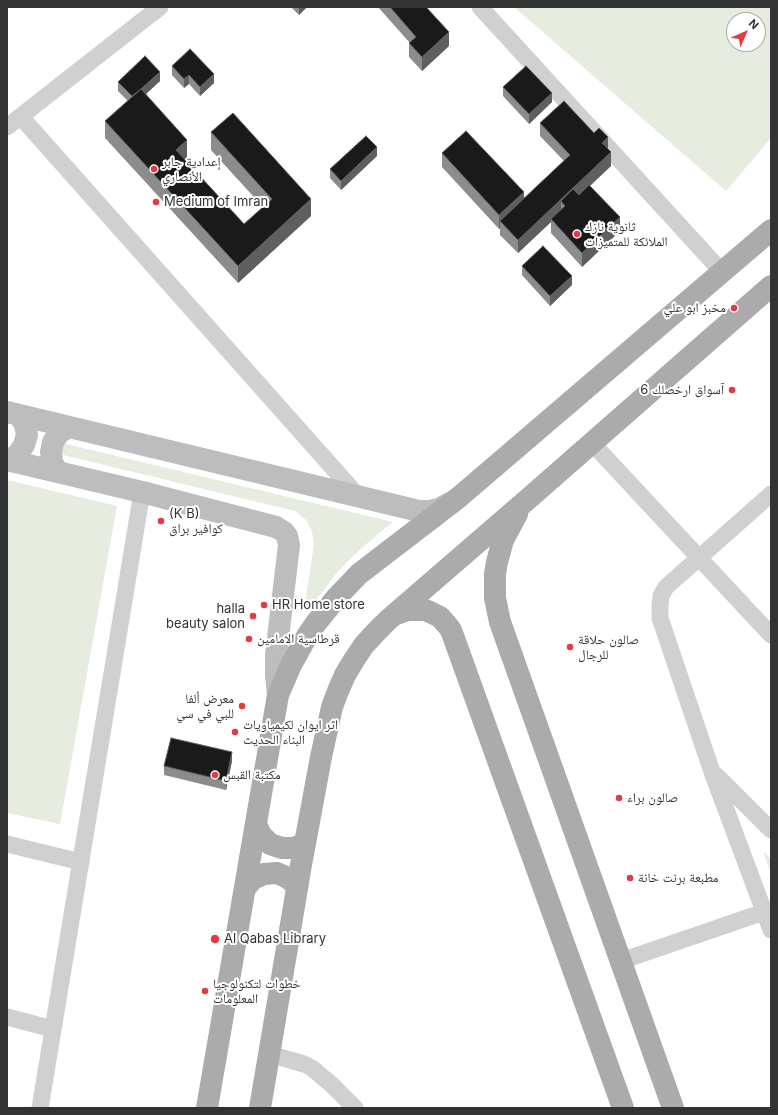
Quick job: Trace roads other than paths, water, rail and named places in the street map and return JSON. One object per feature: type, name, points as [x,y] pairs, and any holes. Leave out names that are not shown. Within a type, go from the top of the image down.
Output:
[{"type":"main road","points":[[207,1108],[278,694],[291,665],[307,636],[337,598],[372,564],[458,498],[771,230]]},
{"type":"main road","points":[[260,1108],[297,886],[321,757],[332,707],[346,675],[364,645],[388,620],[771,286]]},
{"type":"main road","points":[[13,414],[424,511],[439,509],[458,498]]},
{"type":"main road","points":[[8,460],[18,454],[24,445],[27,435],[25,425],[13,414]]},
{"type":"main road","points":[[57,471],[52,462],[50,452],[56,437],[68,427]]},
{"type":"main road","points":[[8,460],[142,492],[280,529],[286,536],[289,550],[276,655],[278,694]]},
{"type":"main road","points":[[528,499],[514,518],[500,551],[495,574],[495,598],[497,610],[502,629],[674,1108]]},
{"type":"main road","points":[[388,620],[397,613],[403,611],[414,609],[425,610],[440,618],[451,630],[624,1108]]},
{"type":"main road","points":[[256,824],[261,835],[270,844],[282,848],[294,848],[305,843]]},
{"type":"main road","points":[[245,888],[253,879],[264,874],[277,873],[288,878],[297,886]]},
{"type":"street","points":[[7,128],[160,7]]},
{"type":"street","points":[[480,7],[722,272]]},
{"type":"street","points":[[21,117],[358,496]]},
{"type":"street","points":[[592,443],[771,635]]},
{"type":"street","points":[[40,1108],[142,492]]},
{"type":"street","points":[[771,494],[666,587],[661,596],[660,618],[712,772],[771,930]]},
{"type":"street","points":[[712,772],[771,830]]},
{"type":"street","points":[[7,844],[81,862]]},
{"type":"street","points":[[621,961],[764,912]]},
{"type":"street","points":[[7,1017],[53,1029]]},
{"type":"street","points":[[269,1054],[304,1064],[312,1068],[355,1108]]},
{"type":"place","name":"إعدادية جابر الأنصاري","points":[[154,169]]},
{"type":"place","name":"Medium of Imran","points":[[156,202]]},
{"type":"place","name":"ثانوية نازك الملائكة للمتميزات","points":[[577,234]]},
{"type":"place","name":"مخبز ابو علي","points":[[734,308]]},
{"type":"place","name":"6 آسواق ارخصلك","points":[[732,390]]},
{"type":"place","name":"(K B) كوافير براق","points":[[161,521]]},
{"type":"place","name":"HR Home store","points":[[264,605]]},
{"type":"place","name":"halla beauty salon","points":[[253,616]]},
{"type":"place","name":"قرطاسية الامامين","points":[[249,639]]},
{"type":"place","name":"صالون حلاقة للرجال","points":[[570,647]]},
{"type":"place","name":"معرض ألفا للبي في سي","points":[[242,706]]},
{"type":"place","name":"اثر ايوان لكيمياويات البناء الحديث","points":[[235,732]]},
{"type":"place","name":"مكتبة القبس","points":[[215,775]]},
{"type":"place","name":"صالون براء","points":[[619,798]]},
{"type":"place","name":"مطبعة برنت خانة","points":[[630,878]]},
{"type":"place","name":"Al Qabas Library","points":[[215,939]]},
{"type":"place","name":"خطوات لتكنولوجيا المعلومات","points":[[205,991]]}]
